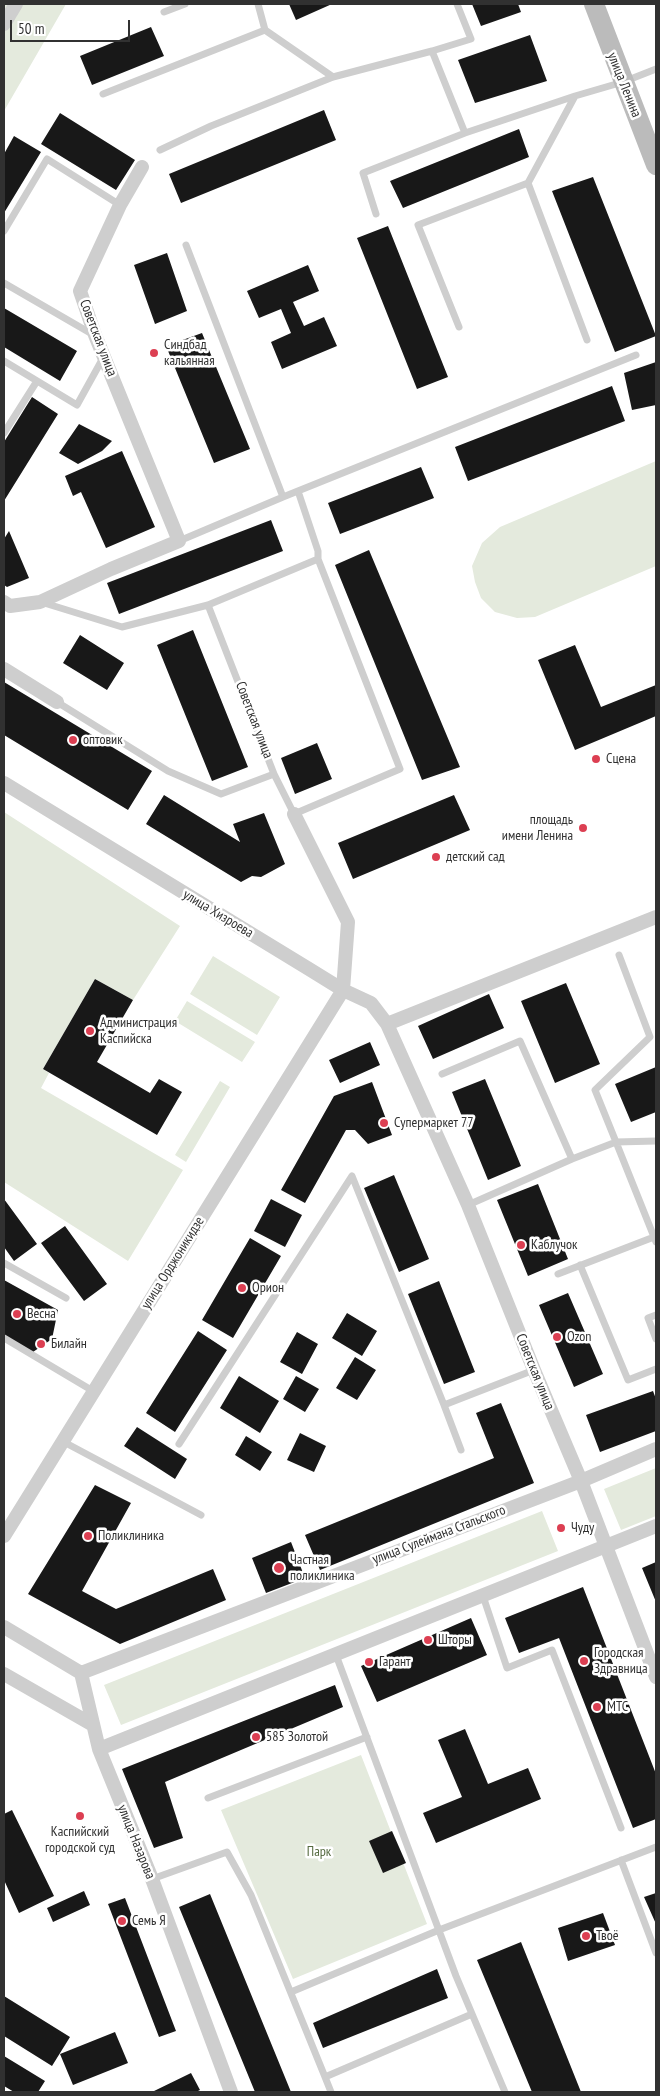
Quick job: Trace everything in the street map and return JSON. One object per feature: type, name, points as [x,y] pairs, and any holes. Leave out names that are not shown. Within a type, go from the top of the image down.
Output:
[{"type":"street","points":[[4,24],[16,4]]},
{"type":"street","name":"улица Ленина","points":[[594,4],[656,165]]},
{"type":"street","name":"Советская улица","points":[[142,167],[120,204],[80,291],[95,335],[179,541]]},
{"type":"street","points":[[4,602],[10,606],[40,602],[111,569],[179,541]]},
{"type":"street","points":[[4,669],[58,702]]},
{"type":"street","name":"улица Хизроева","points":[[4,783],[343,990],[371,1003],[387,1024],[406,1069]]},
{"type":"street","points":[[294,814],[348,922],[343,990]]},
{"type":"street","points":[[387,1024],[656,917]]},
{"type":"street","name":"улица Орджоникидзе","points":[[4,1536],[343,990]]},
{"type":"street","name":"Советская улица","points":[[406,1069],[468,1205],[581,1481],[656,1677]]},
{"type":"street","name":"улица Сулеймана Стальского","points":[[81,1673],[581,1481],[656,1449]]},
{"type":"street","points":[[99,1749],[656,1526]]},
{"type":"street","points":[[4,1627],[81,1673]]},
{"type":"street","name":"улица Назарова","points":[[81,1673],[99,1749],[152,1879],[231,2092]]},
{"type":"street","points":[[4,1674],[93,1725]]},
{"type":"lane","points":[[164,12],[185,4]]},
{"type":"lane","points":[[258,4],[265,30],[333,77]]},
{"type":"lane","points":[[160,150],[211,126],[333,77],[470,39],[457,4]]},
{"type":"lane","points":[[103,94],[265,30]]},
{"type":"lane","points":[[432,51],[465,133]]},
{"type":"lane","points":[[376,214],[363,173],[465,133],[623,82],[656,69]]},
{"type":"lane","points":[[459,327],[418,225],[528,184],[575,96]]},
{"type":"lane","points":[[4,231],[47,159],[120,204]]},
{"type":"lane","points":[[528,184],[587,340]]},
{"type":"lane","points":[[186,245],[283,497]]},
{"type":"lane","points":[[4,283],[95,335]]},
{"type":"lane","points":[[179,541],[283,497],[636,355]]},
{"type":"lane","points":[[4,361],[77,405],[105,356]]},
{"type":"lane","points":[[4,433],[36,381]]},
{"type":"lane","points":[[274,774],[294,814],[400,769],[318,559],[318,552],[298,491]]},
{"type":"lane","points":[[40,602],[122,627],[208,605],[318,559]]},
{"type":"lane","name":"Советская улица","points":[[58,702],[168,771],[221,794],[274,774],[208,605]]},
{"type":"lane","points":[[558,1274],[655,1239],[594,1090],[650,1037],[619,955]]},
{"type":"lane","points":[[442,1074],[520,1041],[572,1159]]},
{"type":"lane","points":[[468,1205],[572,1159],[616,1142],[656,1141]]},
{"type":"lane","points":[[179,1444],[352,1176],[461,1450]]},
{"type":"lane","points":[[4,1263],[66,1298]]},
{"type":"lane","points":[[580,1265],[628,1380],[656,1369]]},
{"type":"lane","points":[[656,1314],[648,1318],[656,1339]]},
{"type":"lane","points":[[4,1338],[93,1392]]},
{"type":"lane","points":[[444,1405],[534,1370]]},
{"type":"lane","points":[[62,1441],[201,1515]]},
{"type":"lane","points":[[483,1596],[507,1668],[552,1650],[620,1828]]},
{"type":"lane","points":[[336,1655],[439,1930],[504,2092]]},
{"type":"lane","points":[[208,1798],[367,1737]]},
{"type":"lane","points":[[291,1992],[439,1930],[656,1846]]},
{"type":"lane","points":[[152,1879],[227,1852],[251,1895],[331,2092]]},
{"type":"lane","points":[[621,1860],[656,1953]]},
{"type":"lane","points":[[325,2077],[472,2014]]},
{"type":"green space","points":[[4,4],[66,4],[4,111]]},
{"type":"green space","points":[[656,461],[656,566],[535,617],[517,618],[495,612],[481,598],[472,566],[482,543],[500,527]]},
{"type":"green space","points":[[4,812],[180,926],[133,1000],[95,979],[43,1069],[49,1073],[41,1088],[183,1170],[128,1261],[4,1182]]},
{"type":"green space","points":[[213,956],[280,997],[257,1035],[190,994]]},
{"type":"green space","points":[[187,1001],[255,1042],[242,1062],[175,1021]]},
{"type":"green space","points":[[220,1081],[230,1087],[186,1162],[175,1155]]},
{"type":"green space","points":[[656,1468],[656,1516],[621,1530],[604,1489]]},
{"type":"green space","points":[[542,1511],[558,1551],[121,1725],[104,1685]]},
{"type":"green space","name":"Парк","points":[[361,1755],[427,1924],[293,1979],[221,1810]]},
{"type":"building","points":[[289,4],[332,4],[296,20]]},
{"type":"building","points":[[472,4],[518,4],[521,12],[481,26]]},
{"type":"building","points":[[151,27],[164,56],[92,85],[80,56]]},
{"type":"building","points":[[530,35],[547,81],[475,103],[458,60]]},
{"type":"building","points":[[324,110],[336,140],[181,203],[169,174]]},
{"type":"building","points":[[60,113],[135,160],[116,190],[41,144]]},
{"type":"building","points":[[519,129],[529,157],[403,208],[390,181]]},
{"type":"building","points":[[14,136],[41,152],[4,213],[4,154]]},
{"type":"building","points":[[593,177],[656,336],[615,352],[552,191]]},
{"type":"building","points":[[388,226],[448,377],[417,389],[357,238]]},
{"type":"building","points":[[167,253],[187,311],[155,324],[134,265]]},
{"type":"building","points":[[308,265],[319,291],[293,302],[304,326],[324,317],[337,346],[282,369],[271,342],[291,333],[281,309],[259,318],[247,291]]},
{"type":"building","points":[[4,308],[77,351],[60,381],[4,347]]},
{"type":"building","points":[[202,333],[250,449],[214,463],[166,346]]},
{"type":"building","points":[[656,362],[656,405],[632,410],[624,373]]},
{"type":"building","points":[[612,386],[625,421],[468,481],[455,447]]},
{"type":"building","points":[[32,397],[58,414],[4,501],[4,442]]},
{"type":"building","points":[[79,424],[112,441],[102,451],[78,464],[59,453]]},
{"type":"building","points":[[122,451],[155,527],[106,548],[81,492],[73,496],[65,476]]},
{"type":"building","points":[[421,467],[434,498],[340,534],[328,503]]},
{"type":"building","points":[[271,520],[283,551],[119,614],[107,583]]},
{"type":"building","points":[[9,531],[29,578],[7,587],[4,585],[4,539]]},
{"type":"building","points":[[369,550],[460,767],[422,780],[335,565]]},
{"type":"building","points":[[193,630],[248,767],[212,781],[157,645]]},
{"type":"building","points":[[80,635],[124,663],[107,690],[63,663]]},
{"type":"building","points":[[575,645],[601,707],[656,685],[656,716],[575,750],[538,660]]},
{"type":"building","points":[[4,682],[152,771],[128,810],[4,735]]},
{"type":"building","points":[[317,743],[332,779],[295,794],[281,758]]},
{"type":"building","points":[[164,795],[240,842],[233,824],[264,813],[285,864],[261,877],[252,876],[241,882],[146,824]]},
{"type":"building","points":[[454,795],[470,830],[353,879],[338,843]]},
{"type":"building","name":"Администрация Каспийска","points":[[95,979],[133,1000],[97,1062],[150,1093],[159,1079],[182,1092],[157,1135],[43,1069]]},
{"type":"building","points":[[566,983],[600,1064],[555,1083],[521,1001]]},
{"type":"building","points":[[489,994],[504,1028],[433,1059],[418,1026]]},
{"type":"building","points":[[370,1042],[380,1065],[340,1083],[329,1060]]},
{"type":"building","points":[[656,1067],[656,1112],[631,1122],[615,1084]]},
{"type":"building","points":[[485,1079],[521,1166],[488,1180],[452,1092]]},
{"type":"building","points":[[372,1082],[392,1135],[368,1144],[355,1130],[346,1130],[305,1203],[281,1190],[334,1096]]},
{"type":"building","points":[[394,1175],[429,1259],[399,1272],[364,1188]]},
{"type":"building","points":[[538,1184],[568,1259],[528,1276],[497,1200]]},
{"type":"building","points":[[4,1199],[37,1244],[14,1261],[4,1247]]},
{"type":"building","points":[[271,1199],[302,1215],[285,1247],[254,1231]]},
{"type":"building","points":[[65,1226],[107,1284],[84,1301],[41,1243]]},
{"type":"building","name":"Орион","points":[[250,1238],[281,1256],[233,1338],[202,1320]]},
{"type":"building","points":[[4,1280],[58,1310],[52,1339],[33,1352],[4,1335]]},
{"type":"building","points":[[439,1281],[475,1372],[444,1384],[408,1294]]},
{"type":"building","points":[[568,1293],[603,1374],[574,1387],[539,1305]]},
{"type":"building","points":[[347,1313],[377,1331],[362,1356],[332,1338]]},
{"type":"building","points":[[198,1331],[227,1350],[175,1432],[146,1413]]},
{"type":"building","points":[[297,1332],[318,1344],[302,1374],[280,1362]]},
{"type":"building","points":[[355,1357],[376,1370],[357,1400],[336,1388]]},
{"type":"building","points":[[239,1376],[279,1401],[260,1433],[220,1408]]},
{"type":"building","points":[[296,1376],[319,1389],[305,1412],[283,1399]]},
{"type":"building","points":[[653,1391],[656,1399],[656,1431],[600,1452],[586,1415]]},
{"type":"building","points":[[501,1403],[534,1483],[320,1570],[305,1535],[494,1458],[476,1413]]},
{"type":"building","points":[[137,1427],[187,1459],[175,1479],[124,1446]]},
{"type":"building","points":[[300,1433],[326,1446],[314,1472],[287,1460]]},
{"type":"building","points":[[246,1436],[272,1452],[260,1471],[235,1455]]},
{"type":"building","name":"Поликлиника","points":[[95,1485],[131,1503],[82,1591],[116,1609],[213,1569],[226,1600],[120,1644],[28,1594]]},
{"type":"building","name":"Частная поликлиника","points":[[291,1542],[305,1578],[266,1593],[252,1558]]},
{"type":"building","points":[[656,1562],[656,1602],[642,1568]]},
{"type":"building","points":[[583,1587],[656,1774],[656,1819],[633,1828],[559,1638],[519,1653],[505,1618]]},
{"type":"building","points":[[471,1618],[487,1655],[377,1702],[361,1666]]},
{"type":"building","points":[[335,1685],[343,1707],[165,1782],[183,1838],[154,1848],[122,1769]]},
{"type":"building","points":[[465,1729],[488,1784],[528,1768],[541,1799],[436,1843],[423,1813],[462,1797],[438,1740]]},
{"type":"building","points":[[12,1810],[54,1896],[19,1913],[4,1880],[4,1814]]},
{"type":"building","points":[[392,1831],[406,1863],[383,1873],[369,1841]]},
{"type":"building","points":[[84,1891],[90,1905],[53,1922],[47,1908]]},
{"type":"building","points":[[656,1893],[656,1924],[644,1897]]},
{"type":"building","points":[[210,1894],[291,2092],[255,2092],[179,1907]]},
{"type":"building","points":[[125,1898],[176,2031],[159,2037],[108,1904]]},
{"type":"building","name":"Твоё","points":[[603,1913],[615,1945],[568,1961],[558,1928]]},
{"type":"building","points":[[521,1942],[581,2092],[532,2092],[477,1960]]},
{"type":"building","points":[[437,1969],[448,1998],[323,2048],[313,2023]]},
{"type":"building","points":[[4,1996],[70,2037],[52,2066],[4,2036]]},
{"type":"building","points":[[115,2032],[128,2063],[73,2085],[60,2054]]},
{"type":"building","points":[[4,2056],[45,2081],[38,2092],[14,2092],[4,2086]]},
{"type":"building","points":[[191,2073],[200,2090],[196,2092],[152,2092]]},
{"type":"place","name":"Синдбад кальянная","points":[[154,353]]},
{"type":"place","name":"оптовик","points":[[73,740]]},
{"type":"place","name":"Сцена","points":[[596,759]]},
{"type":"place","name":"площадь имени Ленина","points":[[583,828]]},
{"type":"place","name":"детский сад","points":[[436,857]]},
{"type":"place","name":"Администрация Каспийска","points":[[90,1031]]},
{"type":"place","name":"Супермаркет 77","points":[[384,1123]]},
{"type":"place","name":"Каблучок","points":[[521,1245]]},
{"type":"place","name":"Орион","points":[[242,1288]]},
{"type":"place","name":"Весна","points":[[17,1314]]},
{"type":"place","name":"Ozon","points":[[557,1337]]},
{"type":"place","name":"Билайн","points":[[41,1344]]},
{"type":"place","name":"Чуду","points":[[561,1528]]},
{"type":"place","name":"Поликлиника","points":[[88,1536]]},
{"type":"place","name":"Частная поликлиника","points":[[279,1568]]},
{"type":"place","name":"Шторы","points":[[428,1640]]},
{"type":"place","name":"Городская Здравница","points":[[584,1661]]},
{"type":"place","name":"Гарант","points":[[369,1662]]},
{"type":"place","name":"МТС","points":[[597,1707]]},
{"type":"place","name":"585 Золотой","points":[[256,1737]]},
{"type":"place","name":"Каспийский городской суд","points":[[80,1816]]},
{"type":"place","name":"Семь Я","points":[[122,1921]]},
{"type":"place","name":"Твоё","points":[[586,1936]]}]
